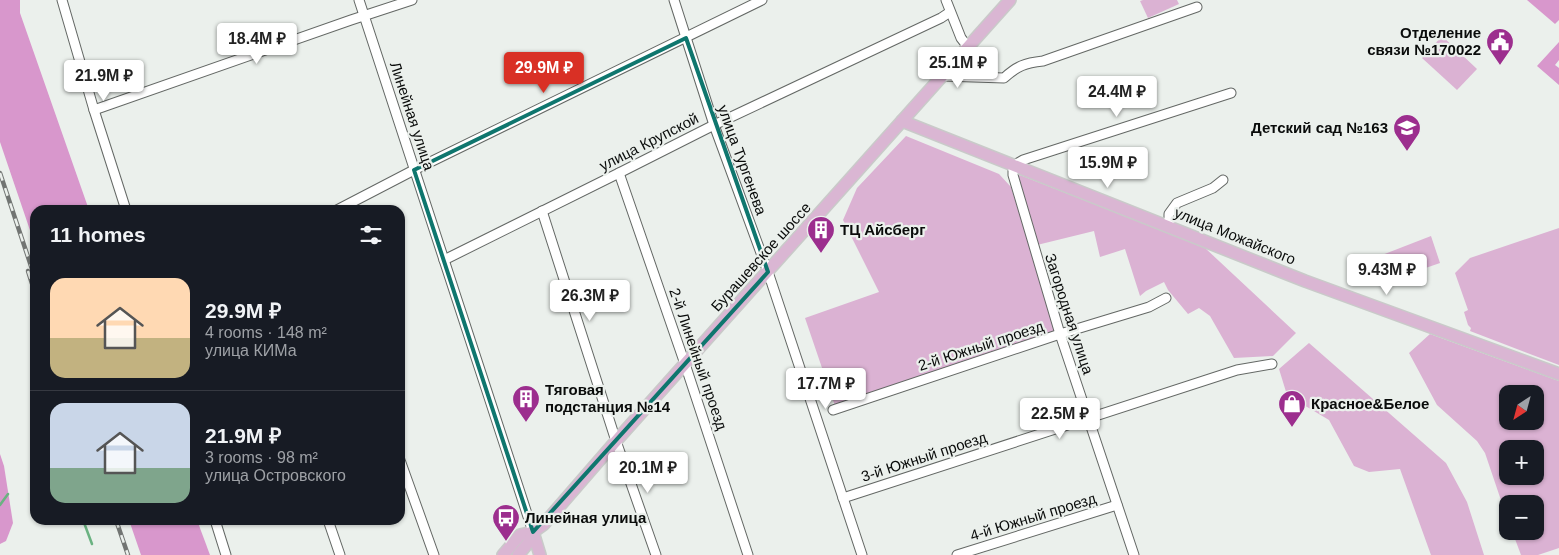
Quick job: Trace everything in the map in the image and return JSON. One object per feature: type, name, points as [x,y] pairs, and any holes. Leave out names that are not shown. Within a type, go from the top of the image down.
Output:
[{"type":"main road","name":"Бурашевское шоссе","points":[[503,555],[520,535],[533,532],[544,524],[1010,0]]},
{"type":"main road","name":"улица Можайского","points":[[902,121],[1305,280],[1559,374]]},
{"type":"main road","name":"Бурашевское шоссе","points":[[518,555],[529,542],[533,532]]},
{"type":"main road","name":"Линейная улица","points":[[533,532],[540,555]]},
{"type":"street","points":[[62,0],[124,205]]},
{"type":"street","name":"Линейная улица","points":[[359,0],[533,532]]},
{"type":"street","points":[[94,110],[412,0]]},
{"type":"street","name":"улица Тургенева","points":[[674,0],[714,125],[768,272],[862,555]]},
{"type":"street","points":[[347,205],[414,170],[762,0]]},
{"type":"street","points":[[946,0],[961,38],[968,47]]},
{"type":"street","points":[[942,76],[1004,78],[1014,69],[1027,63],[1044,61],[1197,7]]},
{"type":"street","name":"улица Крупской","points":[[444,260],[714,125],[950,12]]},
{"type":"street","points":[[1013,166],[1023,160],[1232,93]]},
{"type":"street","name":"Загородная улица","points":[[1013,166],[1013,175],[1060,334],[1134,555]]},
{"type":"street","name":"2-й Линейный проезд","points":[[619,173],[686,364],[748,555]]},
{"type":"street","points":[[1169,226],[1169,214],[1177,203],[1213,188],[1223,180]]},
{"type":"street","points":[[542,211],[616,441],[656,555]]},
{"type":"street","name":"2-й Южный проезд","points":[[833,410],[1060,334],[1149,307],[1166,298]]},
{"type":"street","name":"3-й Южный проезд","points":[[843,498],[1237,370],[1272,364]]},
{"type":"street","points":[[405,474],[434,555]]},
{"type":"street","name":"4-й Южный проезд","points":[[957,555],[1117,505]]},
{"type":"street","points":[[217,525],[226,555]]},
{"type":"street","points":[[330,525],[340,555]]},
{"type":"highlighted area","points":[[686,38],[768,272],[533,532],[414,170]]},
{"type":"shaded area","points":[[0,0],[20,0],[20,13],[87,205],[30,205],[30,230],[0,142]]},
{"type":"shaded area","points":[[1177,0],[1179,4],[1148,18],[1140,1]]},
{"type":"shaded area","points":[[1527,0],[1559,0],[1559,20],[1555,24]]},
{"type":"shaded area","points":[[1442,36],[1477,69],[1457,90],[1422,58]]},
{"type":"shaded area","points":[[1559,42],[1559,60],[1555,65],[1559,68],[1559,85],[1537,66]]},
{"type":"shaded area","points":[[906,136],[999,174],[1011,187],[1056,332],[835,406],[805,318],[879,292],[843,220],[857,188]]},
{"type":"shaded area","points":[[1020,175],[1204,247],[1296,333],[1273,356],[1234,358],[1210,316],[1199,308],[1188,314],[1168,290],[1164,282],[1140,296],[1125,249],[1100,257],[1094,231],[1037,245],[1018,176]]},
{"type":"shaded area","points":[[1559,228],[1559,365],[1470,331],[1471,328],[1468,325],[1464,312],[1468,310],[1455,273],[1470,258]]},
{"type":"shaded area","points":[[1431,236],[1440,263],[1391,280],[1382,255]]},
{"type":"shaded area","points":[[1430,334],[1559,381],[1559,548],[1538,555],[1521,555],[1515,540],[1544,540],[1544,495],[1499,495],[1485,453],[1477,441],[1437,405],[1409,353]]},
{"type":"shaded area","points":[[1309,343],[1446,463],[1467,502],[1484,555],[1431,555],[1400,469],[1369,472],[1354,466],[1329,420],[1287,395],[1279,369]]},
{"type":"shaded area","points":[[0,454],[4,466],[13,523],[6,541],[0,544]]},
{"type":"shaded area","points":[[131,525],[199,525],[210,555],[141,555]]},
{"type":"waterway","points":[[0,505],[8,494]]},
{"type":"waterway","points":[[85,525],[92,544]]},
{"type":"railway","points":[[0,173],[30,263]]},
{"type":"railway","points":[[28,271],[30,277]]},
{"type":"railway","points":[[118,525],[128,555]]},
{"type":"place","name":"Отделение связи №170022","points":[[1500,66]]},
{"type":"place","name":"Детский сад №163","points":[[1407,152]]},
{"type":"place","name":"ТЦ Айсберг","points":[[821,254]]},
{"type":"place","name":"Тяговая подстанция №14","points":[[526,423]]},
{"type":"place","name":"Красное&Белое","points":[[1292,428]]},
{"type":"place","name":"Линейная улица","points":[[506,542]]}]
